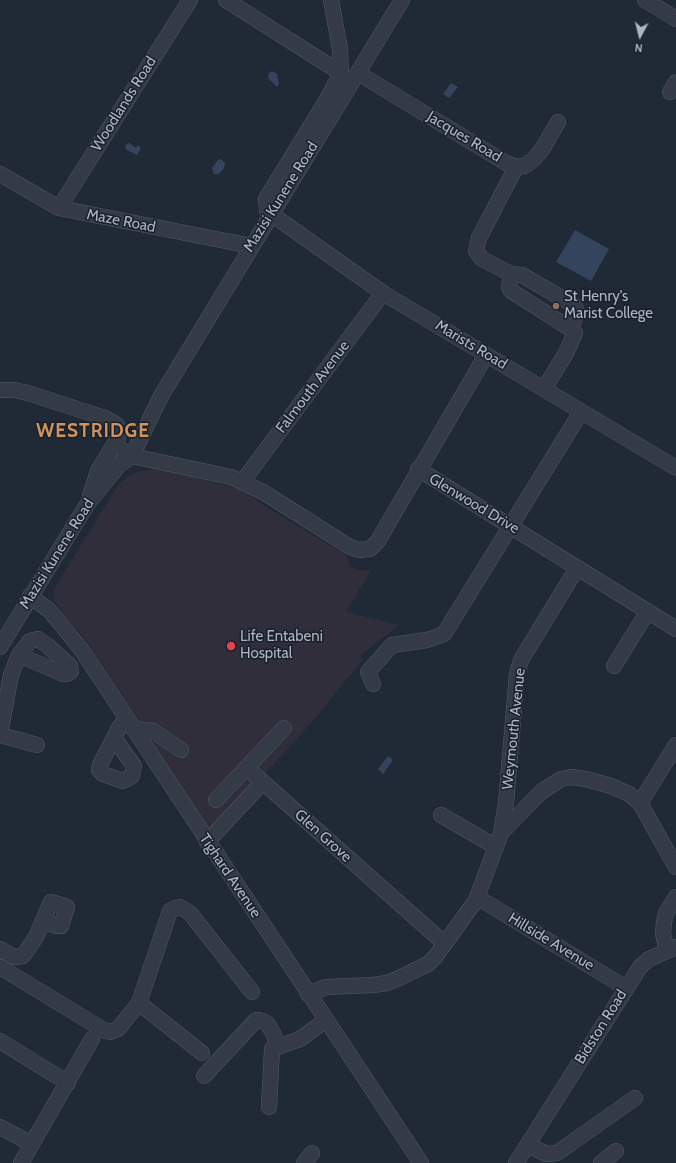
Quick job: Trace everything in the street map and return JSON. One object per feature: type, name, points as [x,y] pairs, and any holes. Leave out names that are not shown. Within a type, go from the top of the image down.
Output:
[{"type":"street","name":"Woodlands Road","points":[[59,208],[190,0]]},
{"type":"street","points":[[226,0],[341,73]]},
{"type":"street","points":[[270,215],[265,208],[266,199],[326,101],[341,73],[340,49],[331,0]]},
{"type":"street","name":"Mazisi Kunene Road","points":[[0,647],[88,503],[125,457],[152,405],[162,396],[251,246],[402,0]]},
{"type":"street","points":[[645,0],[676,19]]},
{"type":"street","name":"Jacques Road","points":[[358,73],[506,163],[516,167],[525,166],[534,159],[544,148],[558,122]]},
{"type":"street","points":[[516,167],[476,245],[476,251],[482,259],[511,274],[522,275],[575,306],[577,312],[571,329]]},
{"type":"street","name":"Maze Road","points":[[0,174],[59,208],[251,246]]},
{"type":"street","name":"Marists Road","points":[[270,215],[383,293],[676,468]]},
{"type":"street","points":[[511,274],[511,291],[575,333],[544,389]]},
{"type":"street","name":"Falmouth Avenue","points":[[242,482],[383,293]]},
{"type":"street","points":[[418,469],[486,355]]},
{"type":"street","points":[[0,390],[14,390],[28,393],[105,418],[117,425],[119,432],[118,438],[98,471],[88,503]]},
{"type":"street","points":[[373,684],[368,672],[392,645],[427,640],[444,634],[581,412]]},
{"type":"street","name":"Glenwood Drive","points":[[125,457],[231,477],[263,492],[350,547],[359,550],[370,549],[378,541],[418,469],[676,629]]},
{"type":"street","name":"Weymouth Avenue","points":[[308,994],[326,987],[374,985],[397,980],[428,964],[445,944],[477,897],[501,833],[506,803],[517,674],[521,660],[577,568]]},
{"type":"street","name":"Tighard Avenue","points":[[30,596],[49,610],[81,649],[207,842],[421,1163]]},
{"type":"street","points":[[614,666],[648,611]]},
{"type":"street","points":[[19,655],[11,675],[0,735],[37,745]]},
{"type":"street","points":[[114,738],[130,724],[152,731],[181,750]]},
{"type":"street","points":[[216,800],[284,728]]},
{"type":"street","points":[[640,802],[676,745]]},
{"type":"street","name":"Glen Grove","points":[[247,768],[445,944]]},
{"type":"street","points":[[501,833],[541,792],[561,779],[571,777],[586,779],[611,786],[629,794],[640,802],[676,867]]},
{"type":"street","points":[[207,842],[263,782]]},
{"type":"street","points":[[441,815],[496,848]]},
{"type":"street","name":"Hillside Avenue","points":[[477,897],[626,988]]},
{"type":"street","name":"Bidston Road","points":[[516,1163],[640,967],[649,959],[671,948],[663,934],[664,922],[666,913],[676,897]]},
{"type":"street","points":[[0,967],[105,1031],[110,1032],[118,1029],[139,1003],[170,911],[180,907],[190,913],[252,992]]},
{"type":"street","points":[[0,948],[14,957],[23,956],[43,922]]},
{"type":"street","points":[[139,1003],[202,1052]]},
{"type":"street","points":[[204,1076],[256,1020],[266,1023],[273,1033],[278,1046]]},
{"type":"street","points":[[269,1107],[272,1049],[300,1039],[326,1020]]},
{"type":"street","points":[[21,1163],[92,1040]]},
{"type":"street","points":[[0,1041],[68,1083]]},
{"type":"street","points":[[528,1145],[546,1154],[557,1153],[636,1098]]},
{"type":"street","points":[[0,1127],[32,1144]]},
{"type":"street","points":[[601,1163],[616,1151]]},
{"type":"shaded area","name":"Life Entabeni Hospital","points":[[161,468],[241,490],[257,499],[258,502],[346,555],[351,567],[357,570],[371,570],[346,612],[399,625],[360,656],[363,659],[313,721],[213,831],[205,830],[150,746],[155,740],[148,728],[138,721],[83,636],[71,624],[54,601],[54,589],[118,485],[127,477],[137,472]]},
{"type":"water","points":[[272,71],[277,74],[279,84],[277,87],[268,78],[269,73]]},
{"type":"water","points":[[451,83],[458,87],[449,98],[443,94]]},
{"type":"water","points":[[129,143],[136,148],[138,145],[141,148],[137,155],[125,149],[126,144]]},
{"type":"water","points":[[221,159],[225,163],[224,168],[219,174],[214,174],[212,168],[218,160]]},
{"type":"water","points":[[575,230],[609,249],[591,281],[556,262]]},
{"type":"water","points":[[388,756],[393,760],[383,774],[378,769]]},
{"type":"place","name":"St Henry's Marist College","points":[[556,306]]},
{"type":"place","name":"Life Entabeni Hospital","points":[[231,646]]},
{"type":"district","name":"WESTRIDGE","points":[[93,431]]}]
